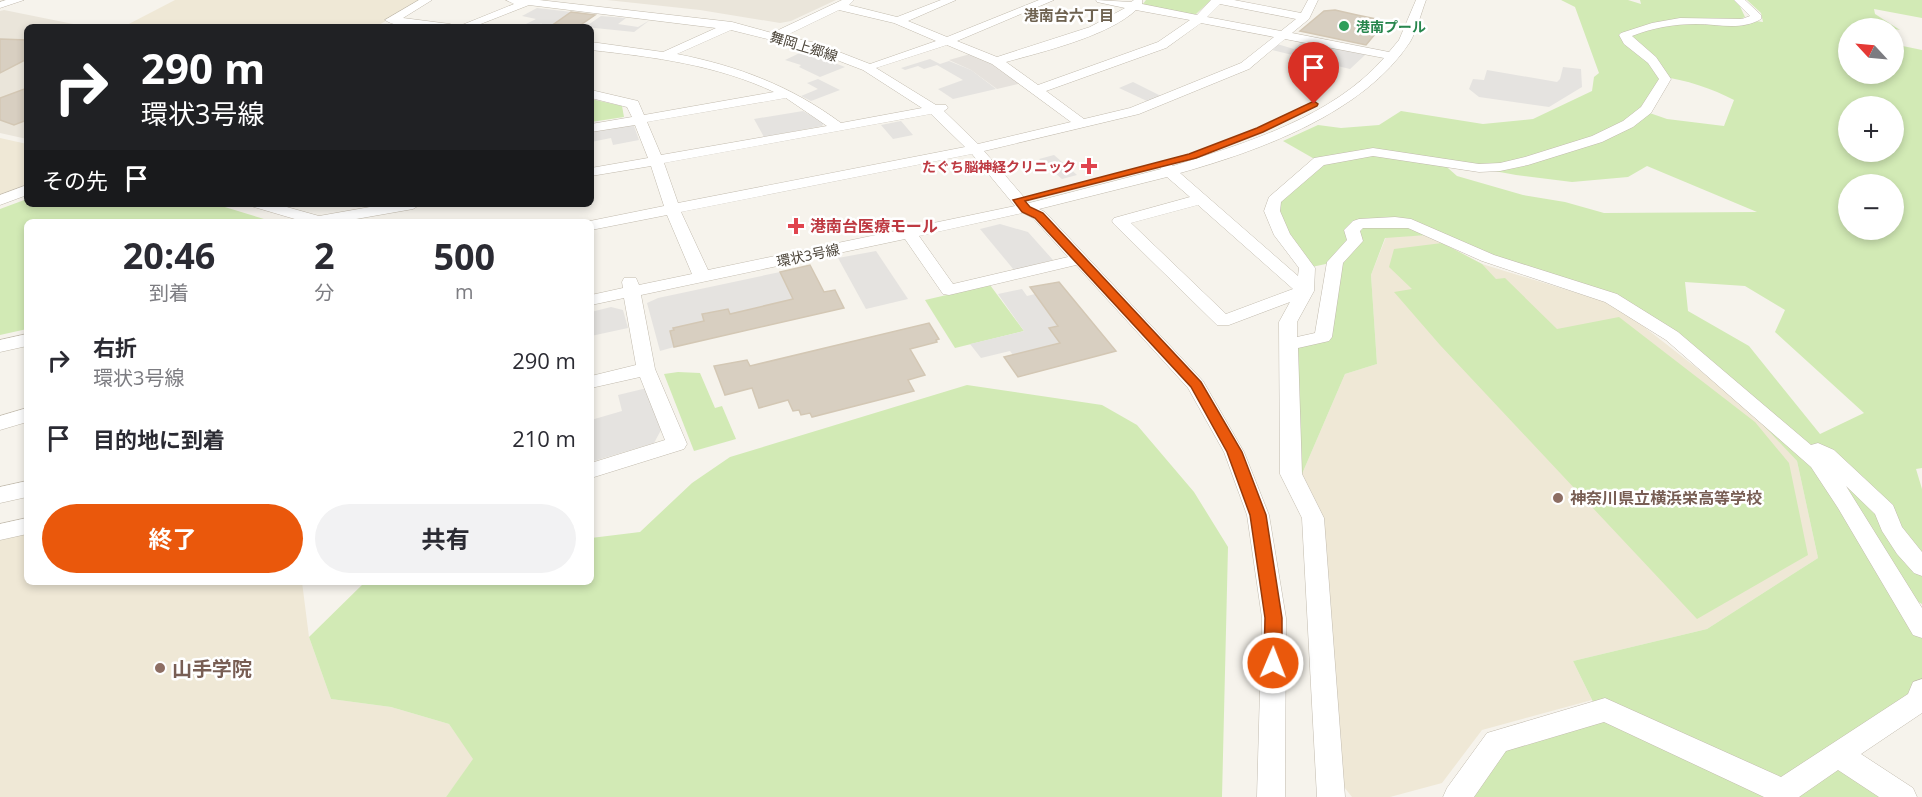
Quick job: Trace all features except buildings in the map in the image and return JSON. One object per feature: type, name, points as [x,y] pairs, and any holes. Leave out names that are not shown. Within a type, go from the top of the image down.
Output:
[{"type":"street","points":[[0,5],[19,0]]},
{"type":"street","points":[[425,24],[391,20],[426,0]]},
{"type":"street","name":"舞岡上郷線","points":[[511,0],[734,24]]},
{"type":"street","name":"舞岡上郷線","points":[[554,0],[734,24],[828,44],[876,64],[913,84],[981,148],[1196,385],[1234,452],[1258,515],[1274,618],[1271,797]]},
{"type":"street","points":[[779,34],[851,0]]},
{"type":"street","points":[[898,21],[951,0]]},
{"type":"street","points":[[876,64],[947,41],[1049,0]]},
{"type":"street","points":[[1101,0],[1137,3],[1199,19],[1387,55]]},
{"type":"street","points":[[1037,90],[1162,45],[1199,19],[1217,0],[1305,17]]},
{"type":"street","points":[[594,224],[981,148],[1134,111],[1245,66],[1305,17],[1313,0]]},
{"type":"street","name":"環状3号線","points":[[1387,55],[1407,8],[1408,0]]},
{"type":"street","name":"環状3号線","points":[[699,272],[909,234],[1230,154],[1298,124],[1356,89],[1415,22],[1421,0]]},
{"type":"street","points":[[1331,797],[1313,518],[1291,474],[1288,322],[1305,291],[1307,268],[1282,235],[1272,211],[1274,200],[1319,161],[1373,152],[1479,168],[1500,168],[1597,140],[1628,124],[1645,111],[1665,79],[1652,60],[1628,41],[1625,35],[1650,27],[1682,22],[1747,24],[1757,17],[1739,0]]},
{"type":"street","points":[[471,24],[529,1]]},
{"type":"street","points":[[996,61],[1108,23],[1137,3]]},
{"type":"street","points":[[838,6],[898,21],[996,61],[1082,123]]},
{"type":"street","points":[[666,54],[734,24]]},
{"type":"street","name":"舞岡上郷線","points":[[779,34],[867,67],[941,108]]},
{"type":"street","points":[[594,46],[666,54],[738,73],[788,94],[838,128]]},
{"type":"street","points":[[594,128],[788,94]]},
{"type":"street","points":[[594,95],[633,104],[699,272]]},
{"type":"street","points":[[594,171],[941,108]]},
{"type":"street","points":[[1168,169],[1305,291]]},
{"type":"street","points":[[0,201],[24,191]]},
{"type":"street","points":[[1201,199],[1120,221],[1223,321],[1305,291]]},
{"type":"street","name":"環状3号線","points":[[594,299],[631,287],[699,272],[1031,205]]},
{"type":"street","points":[[270,207],[312,219]]},
{"type":"street","points":[[321,219],[331,207]]},
{"type":"street","points":[[330,219],[396,207]]},
{"type":"street","points":[[1288,345],[1323,337],[1335,262],[1355,241],[1352,230],[1359,224],[1395,222],[1411,224],[1488,258],[1611,298],[1672,336],[1818,462],[1837,487],[1922,628]]},
{"type":"street","points":[[909,234],[949,290],[1080,259]]},
{"type":"street","points":[[594,470],[677,444],[646,369],[631,287]]},
{"type":"street","name":"環状3号線","points":[[594,290],[631,287]]},
{"type":"street","points":[[0,346],[24,341]]},
{"type":"street","points":[[594,381],[646,369]]},
{"type":"street","points":[[0,423],[24,416]]},
{"type":"street","points":[[0,435],[24,429]]},
{"type":"street","points":[[1793,440],[1819,450],[1849,475],[1885,511],[1885,517],[1899,542],[1922,567]]},
{"type":"street","points":[[0,495],[24,490]]},
{"type":"street","points":[[0,532],[24,527]]},
{"type":"street","points":[[1457,797],[1497,742],[1605,710],[1783,792],[1918,701],[1922,690]]},
{"type":"street","points":[[1837,754],[1903,797]]},
{"type":"shaded area","points":[[175,0],[424,0],[380,24],[129,24]]},
{"type":"shaded area","points":[[607,0],[836,0],[791,21],[780,23],[700,10]]},
{"type":"shaded area","points":[[537,8],[576,13],[560,24],[526,24],[536,19],[522,16]]},
{"type":"shaded area","points":[[0,11],[73,24],[24,24],[24,138],[0,133]]},
{"type":"shaded area","points":[[601,16],[626,18],[618,24],[638,27],[650,20],[634,32],[594,28],[594,24],[589,24]]},
{"type":"shaded area","points":[[1295,39],[1365,55],[1350,69],[1272,50],[1277,44],[1294,49],[1301,43],[1294,41]]},
{"type":"shaded area","points":[[804,51],[845,67],[820,77],[799,67],[801,65],[785,60]]},
{"type":"shaded area","points":[[970,54],[992,62],[1022,83],[997,89],[971,70],[949,60]]},
{"type":"shaded area","points":[[930,59],[940,64],[949,61],[971,70],[996,89],[953,99],[938,89],[963,80],[937,65],[924,69],[918,66],[905,70],[901,68]]},
{"type":"shaded area","points":[[1563,67],[1581,69],[1582,87],[1549,107],[1479,97],[1469,89],[1473,79],[1484,80],[1487,70],[1557,82]]},
{"type":"shaded area","points":[[818,79],[840,90],[811,101],[801,96],[818,89],[807,83]]},
{"type":"shaded area","points":[[1133,82],[1161,96],[1147,101],[1119,88]]},
{"type":"shaded area","points":[[803,111],[824,123],[822,126],[764,137],[754,119]]},
{"type":"shaded area","points":[[901,121],[913,135],[893,139],[881,125]]},
{"type":"shaded area","points":[[629,124],[634,126],[639,140],[613,145],[611,138],[594,141],[594,130]]},
{"type":"shaded area","points":[[0,138],[24,143],[24,188],[0,197]]},
{"type":"shaded area","points":[[1054,155],[1077,175],[1062,179],[1039,159]]},
{"type":"shaded area","points":[[1000,224],[1028,232],[1053,260],[1014,270],[980,229]]},
{"type":"shaded area","name":"神奈川県立横浜栄高等学校","points":[[1428,235],[1482,264],[1616,305],[1752,411],[1797,461],[1818,558],[1707,629],[1573,661],[1592,700],[1482,730],[1442,783],[1390,797],[1352,797],[1344,787],[1321,521],[1302,474],[1345,374],[1377,364],[1371,275],[1386,237]]},
{"type":"shaded area","points":[[876,251],[908,299],[866,309],[838,258]]},
{"type":"shaded area","points":[[780,272],[793,299],[730,314],[727,309],[717,311],[711,318],[709,312],[702,314],[704,321],[670,331],[674,347],[660,351],[647,303],[658,298]]},
{"type":"shaded area","points":[[1022,289],[1027,296],[1035,294],[1058,326],[1049,328],[1071,340],[1013,355],[1010,351],[981,358],[970,344],[1024,331],[998,294]]},
{"type":"shaded area","points":[[611,307],[623,310],[628,328],[594,335],[594,311]]},
{"type":"shaded area","points":[[647,388],[661,430],[654,443],[594,461],[594,419],[622,411],[618,395]]},
{"type":"shaded area","name":"山手学院","points":[[24,534],[24,585],[302,585],[309,637],[331,699],[391,707],[449,724],[474,759],[446,797],[0,797],[0,540]]},
{"type":"green space","points":[[1146,0],[1211,0],[1192,15],[1146,6],[1143,4]]},
{"type":"green space","points":[[1561,0],[1628,0],[1641,4],[1640,0],[1737,0],[1745,17],[1740,19],[1763,22],[1761,13],[1747,0],[1922,0],[1922,18],[1874,9],[1875,14],[1881,18],[1838,18],[1838,84],[1904,84],[1904,46],[1922,50],[1922,468],[1916,469],[1922,489],[1922,604],[1898,591],[1922,628],[1922,690],[1838,754],[1902,797],[1457,797],[1497,742],[1598,712],[1573,661],[1707,629],[1818,558],[1797,461],[1686,343],[1615,301],[1428,235],[1385,238],[1371,275],[1377,364],[1345,374],[1302,474],[1290,458],[1287,342],[1323,337],[1335,262],[1307,268],[1282,235],[1274,200],[1318,161],[1283,141],[1318,125],[1341,128],[1379,125],[1401,111],[1483,124],[1533,119],[1592,91],[1594,77],[1599,73],[1575,7]],"holes":[[[1661,77],[1699,85],[1734,100],[1724,126],[1667,119],[1641,110]],[[1440,161],[1516,175],[1572,182],[1628,177],[1647,166],[1757,212],[1604,213],[1565,202],[1523,195],[1457,176]],[[1685,282],[1745,286],[1785,310],[1775,332],[1864,413],[1820,434],[1749,346],[1688,311]]]},
{"type":"green space","points":[[594,100],[622,106],[624,117],[594,122]]},
{"type":"green space","points":[[24,200],[24,207],[225,207],[264,219],[24,219],[24,330],[0,335],[0,209]]},
{"type":"green space","points":[[1442,243],[1482,264],[1496,279],[1505,278],[1557,329],[1619,317],[1755,422],[1789,463],[1808,555],[1697,619],[1440,345],[1394,292],[1412,289],[1389,267],[1394,249]]},
{"type":"green space","points":[[990,285],[1024,331],[955,348],[925,300]]},
{"type":"green space","points":[[700,373],[715,408],[722,406],[736,439],[694,451],[664,374]]},
{"type":"green space","points":[[967,385],[1102,405],[1137,425],[1194,492],[1228,547],[1222,797],[446,797],[473,759],[449,724],[391,707],[331,699],[309,637],[362,585],[594,585],[594,538],[640,532],[692,483],[730,457]]},
{"type":"place","name":"港南プール","points":[[1344,26]]},
{"type":"place","name":"たぐち脳神経クリニック","points":[[1089,166]]},
{"type":"place","name":"港南台医療モール","points":[[796,226]]},
{"type":"place","name":"神奈川県立横浜栄高等学校","points":[[1558,498]]},
{"type":"place","name":"山手学院","points":[[160,668]]},
{"type":"district","name":"港南台六丁目","points":[[1069,15]]},
{"type":"route","points":[[1273,663],[1274,618],[1258,515],[1234,452],[1196,385],[1039,215],[1026,209],[1019,200],[1165,165],[1260,130],[1314,104]]}]
